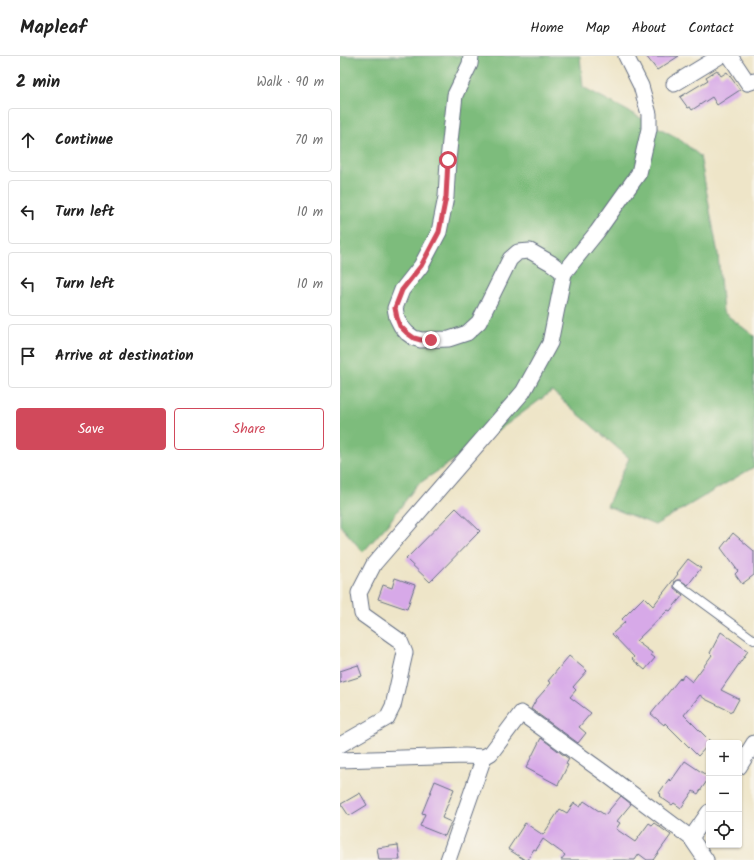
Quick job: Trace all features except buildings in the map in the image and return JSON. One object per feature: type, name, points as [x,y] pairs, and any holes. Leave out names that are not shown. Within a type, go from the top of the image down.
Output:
[{"type":"street","points":[[471,56],[470,64],[455,95],[448,160],[446,197],[439,232],[421,266],[402,290],[395,308],[400,326],[414,338],[421,340],[449,339],[467,333],[479,322],[510,259],[518,252],[530,251],[551,263],[564,273]]},
{"type":"street","points":[[340,745],[386,718],[393,706],[405,653],[400,641],[362,614],[359,593],[374,564],[523,392],[550,343],[564,273],[597,232],[640,173],[649,129],[649,114],[641,86],[626,56]]},
{"type":"street","points":[[674,84],[720,56]]},
{"type":"street","points":[[730,56],[748,83],[754,81]]},
{"type":"street","points":[[340,760],[465,756],[484,757],[491,753],[520,714],[691,838],[706,860]]},
{"type":"street","points":[[742,762],[754,743]]},
{"type":"street","points":[[448,860],[484,757]]},
{"type":"street","points":[[691,838],[706,816]]},
{"type":"lane","points":[[680,585],[754,640]]},
{"type":"green space","points":[[340,56],[580,56],[583,87],[678,138],[700,156],[718,254],[723,312],[754,336],[754,467],[655,525],[607,506],[629,458],[552,391],[510,422],[417,485],[388,524],[363,552],[340,525]]},
{"type":"route","points":[[431,340],[414,338],[407,333],[400,326],[395,308],[402,290],[421,266],[439,232],[446,197],[448,160]]}]
